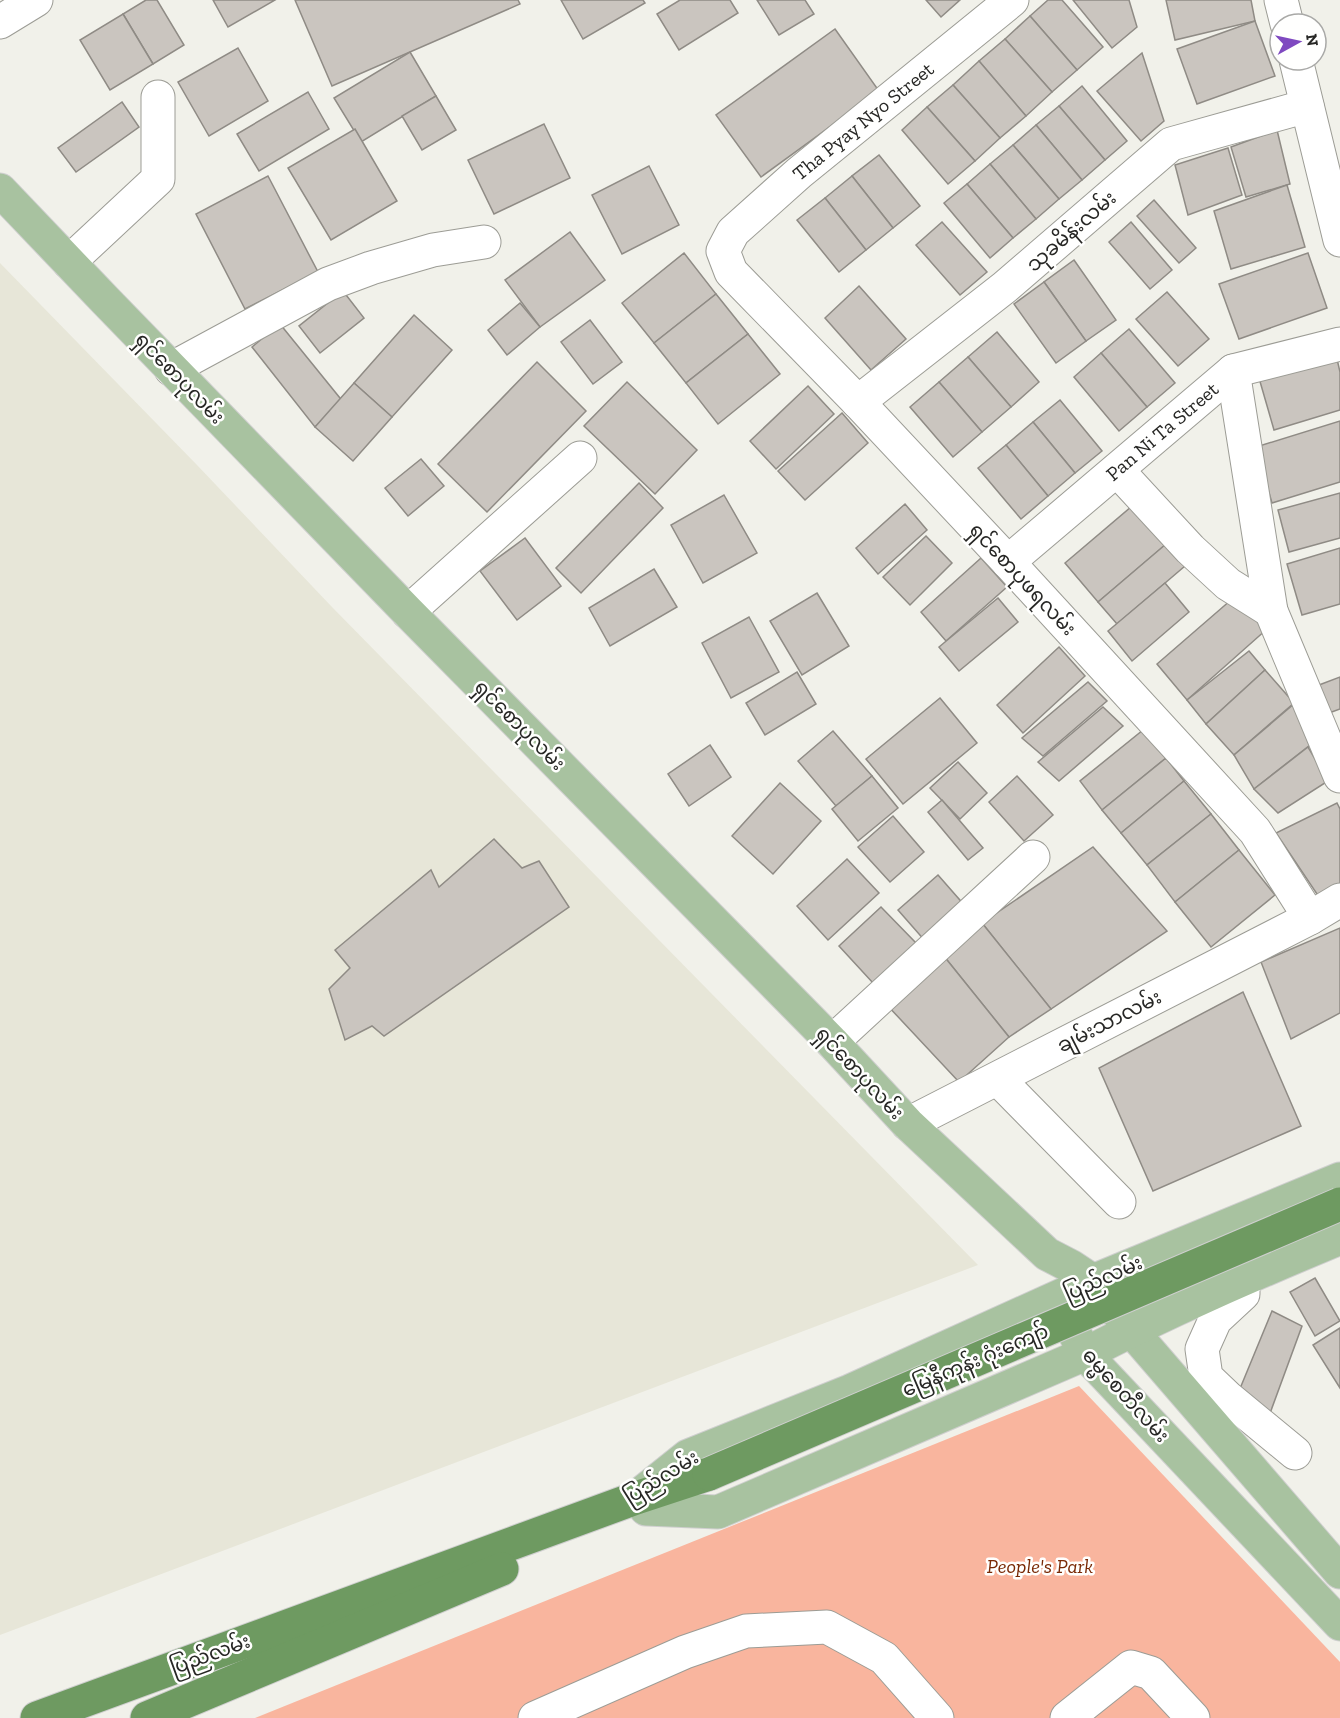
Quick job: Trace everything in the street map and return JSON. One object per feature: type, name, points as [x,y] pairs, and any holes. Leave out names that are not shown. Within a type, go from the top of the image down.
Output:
[{"type":"highway","name":"မြေနီကုန်း ဂုံးကျော်","points":[[641,1503],[1340,1204]]},
{"type":"highway","name":"ပြည်လမ်း","points":[[37,1718],[641,1503]]},
{"type":"highway","name":"ပြည်လမ်း","points":[[147,1718],[641,1503]]},
{"type":"main road","name":"ရှင်စောပုလမ်း","points":[[0,190],[408,612],[832,1042],[908,1124],[1047,1254]]},
{"type":"main road","name":"ပြည်လမ်း","points":[[641,1503],[688,1456],[850,1391],[1093,1281],[1340,1179]]},
{"type":"main road","name":"ပြည်လမ်း","points":[[641,1503],[718,1512],[1084,1354],[1239,1280],[1340,1238]]},
{"type":"main road","points":[[1047,1254],[1093,1281],[1131,1330],[1334,1556]]},
{"type":"main road","name":"ဓမ္မစေတီလမ်း","points":[[1047,1254],[1057,1298],[1084,1354],[1340,1624]]},
{"type":"street","points":[[0,22],[36,0]]},
{"type":"street","name":"Tha Pyay Nyo Street","points":[[723,251],[733,232],[799,173],[1012,0]]},
{"type":"street","points":[[1299,72],[1340,240]]},
{"type":"street","points":[[69,262],[158,179],[158,97]]},
{"type":"street","name":"သုခမိန်းလမ်း","points":[[858,402],[1005,287],[1172,144],[1307,106]]},
{"type":"street","points":[[171,369],[328,284],[371,268],[433,250],[484,242]]},
{"type":"street","name":"ရှင်စောပုဖရလမ်း","points":[[723,251],[731,272],[858,402],[1008,562],[1255,831],[1311,918]]},
{"type":"street","name":"Pan Ni Ta Street","points":[[1008,562],[1233,371],[1340,344]]},
{"type":"street","points":[[1233,371],[1271,611],[1340,776]]},
{"type":"street","points":[[408,612],[580,458]]},
{"type":"street","points":[[1117,470],[1190,549],[1228,584],[1271,611]]},
{"type":"street","points":[[832,1042],[1033,857]]},
{"type":"street","name":"ချမ်းသာလမ်း","points":[[908,1124],[1311,918],[1340,900]]},
{"type":"street","points":[[998,1079],[1119,1202]]},
{"type":"street","points":[[1239,1280],[1243,1285],[1243,1294],[1215,1320],[1202,1349],[1206,1377],[1295,1453]]},
{"type":"street","points":[[535,1718],[685,1652],[746,1631],[827,1627],[884,1658],[937,1718]]},
{"type":"street","points":[[1067,1718],[1131,1667],[1151,1673],[1193,1718]]},
{"type":"shaded area","points":[[0,263],[332,607],[978,1265],[0,1635]]},
{"type":"green space","name":"People's Park","points":[[1079,1386],[1340,1662],[1340,1718],[255,1718]]},
{"type":"building","points":[[146,0],[157,0],[184,45],[153,64],[123,14]]},
{"type":"building","points":[[213,0],[275,0],[228,27]]},
{"type":"building","points":[[295,0],[518,0],[520,4],[332,86]]},
{"type":"building","points":[[561,0],[643,0],[645,3],[583,39]]},
{"type":"building","points":[[680,0],[730,0],[738,13],[679,50],[657,14]]},
{"type":"building","points":[[757,0],[805,0],[814,14],[779,35]]},
{"type":"building","points":[[926,0],[960,0],[941,17]]},
{"type":"building","points":[[1048,0],[1062,0],[1103,47],[1077,70],[1030,16]]},
{"type":"building","points":[[1073,0],[1129,0],[1137,27],[1112,48]]},
{"type":"building","points":[[1166,0],[1251,0],[1255,21],[1175,40]]},
{"type":"building","points":[[123,14],[153,64],[110,90],[80,40]]},
{"type":"building","points":[[1030,16],[1077,70],[1052,92],[1005,39]]},
{"type":"building","points":[[1255,21],[1268,57],[1268,72],[1274,72],[1275,76],[1197,104],[1177,49]]},
{"type":"building","points":[[835,29],[879,91],[761,177],[716,115]]},
{"type":"building","points":[[1005,39],[1052,92],[1026,116],[979,61]]},
{"type":"building","points":[[238,48],[268,101],[209,136],[178,82]]},
{"type":"building","points":[[410,52],[436,96],[361,142],[334,98]]},
{"type":"building","points":[[1142,53],[1164,121],[1141,141],[1097,91]]},
{"type":"building","points":[[979,61],[1026,116],[1000,138],[953,85]]},
{"type":"building","points":[[953,85],[1000,138],[975,161],[927,107]]},
{"type":"building","points":[[1082,86],[1127,141],[1105,160],[1059,106]]},
{"type":"building","points":[[308,92],[329,129],[259,171],[237,134]]},
{"type":"building","points":[[436,96],[456,130],[422,150],[402,116]]},
{"type":"building","points":[[122,102],[139,127],[76,172],[58,148]]},
{"type":"building","points":[[1059,106],[1105,160],[1082,180],[1036,125]]},
{"type":"building","points":[[927,107],[975,161],[948,184],[902,130]]},
{"type":"building","points":[[544,124],[570,178],[494,214],[468,160]]},
{"type":"building","points":[[1036,125],[1082,180],[1059,199],[1013,145]]},
{"type":"building","points":[[355,129],[397,201],[331,240],[288,168]]},
{"type":"building","points":[[1277,130],[1290,184],[1246,197],[1231,147]]},
{"type":"building","points":[[1013,145],[1059,199],[1036,219],[990,164]]},
{"type":"building","points":[[1228,148],[1242,195],[1188,215],[1175,165]]},
{"type":"building","points":[[879,155],[920,206],[893,228],[852,176]]},
{"type":"building","points":[[990,164],[1036,219],[1013,238],[967,184]]},
{"type":"building","points":[[649,166],[679,225],[622,254],[592,195]]},
{"type":"building","points":[[268,176],[318,272],[245,309],[196,214]]},
{"type":"building","points":[[852,176],[893,228],[866,250],[825,198]]},
{"type":"building","points":[[967,184],[1013,238],[990,258],[944,203]]},
{"type":"building","points":[[1287,185],[1305,247],[1231,269],[1214,211]]},
{"type":"building","points":[[825,198],[866,250],[839,272],[797,220]]},
{"type":"building","points":[[1154,200],[1196,248],[1179,263],[1137,216]]},
{"type":"building","points":[[942,222],[987,272],[960,295],[916,245]]},
{"type":"building","points":[[1131,222],[1172,270],[1150,289],[1109,242]]},
{"type":"building","points":[[570,232],[605,280],[540,327],[505,280]]},
{"type":"building","points":[[684,253],[716,294],[654,343],[622,303]]},
{"type":"building","points":[[1308,253],[1327,308],[1239,339],[1219,284]]},
{"type":"building","points":[[1074,260],[1116,320],[1086,341],[1044,282]]},
{"type":"building","points":[[1044,282],[1086,341],[1056,363],[1014,304]]},
{"type":"building","points":[[859,286],[906,339],[871,370],[825,318]]},
{"type":"building","points":[[343,291],[364,318],[320,353],[299,326]]},
{"type":"building","points":[[1167,292],[1209,339],[1178,366],[1136,319]]},
{"type":"building","points":[[716,294],[748,334],[686,383],[654,343]]},
{"type":"building","points":[[520,303],[540,327],[507,355],[488,330]]},
{"type":"building","points":[[414,315],[452,350],[392,417],[354,383]]},
{"type":"building","points":[[590,320],[622,362],[593,384],[561,342]]},
{"type":"building","points":[[280,324],[344,403],[315,427],[252,347]]},
{"type":"building","points":[[1129,329],[1175,383],[1147,407],[1101,353]]},
{"type":"building","points":[[997,332],[1039,382],[1011,407],[968,357]]},
{"type":"building","points":[[748,334],[780,374],[718,424],[686,383]]},
{"type":"building","points":[[1101,353],[1147,407],[1119,431],[1074,377]]},
{"type":"building","points":[[968,357],[1011,407],[982,432],[939,382]]},
{"type":"building","points":[[1337,359],[1340,372],[1340,410],[1274,430],[1259,378]]},
{"type":"building","points":[[537,362],[586,411],[487,512],[438,464]]},
{"type":"building","points":[[627,382],[697,450],[655,494],[584,426]]},
{"type":"building","points":[[939,382],[982,432],[953,457],[910,407]]},
{"type":"building","points":[[354,383],[392,417],[353,461],[315,427]]},
{"type":"building","points":[[808,386],[834,414],[776,469],[750,441]]},
{"type":"building","points":[[1060,400],[1102,451],[1075,473],[1033,422]]},
{"type":"building","points":[[842,413],[868,443],[805,500],[778,471]]},
{"type":"building","points":[[1340,421],[1340,482],[1272,503],[1256,447]]},
{"type":"building","points":[[1033,422],[1075,473],[1048,496],[1006,445]]},
{"type":"building","points":[[1006,445],[1048,496],[1021,519],[978,468]]},
{"type":"building","points":[[421,459],[444,486],[408,516],[385,488]]},
{"type":"building","points":[[639,483],[663,508],[581,593],[556,568]]},
{"type":"building","points":[[1340,493],[1340,538],[1289,552],[1278,510]]},
{"type":"building","points":[[724,495],[757,553],[703,583],[671,525]]},
{"type":"building","points":[[1138,501],[1171,540],[1098,602],[1065,563]]},
{"type":"building","points":[[905,504],[927,530],[878,574],[856,548]]},
{"type":"building","points":[[926,536],[952,563],[910,605],[883,577]]},
{"type":"building","points":[[525,538],[561,586],[517,620],[480,571]]},
{"type":"building","points":[[1166,544],[1185,566],[1117,624],[1098,602]]},
{"type":"building","points":[[1340,548],[1340,604],[1302,615],[1287,564]]},
{"type":"building","points":[[981,558],[1007,587],[946,641],[921,612]]},
{"type":"building","points":[[654,569],[677,607],[610,646],[589,608]]},
{"type":"building","points":[[1165,583],[1189,612],[1132,661],[1108,631]]},
{"type":"building","points":[[817,593],[849,646],[802,675],[770,621]]},
{"type":"building","points":[[1239,593],[1267,629],[1187,700],[1157,664]]},
{"type":"building","points":[[998,598],[1018,622],[959,671],[939,647]]},
{"type":"building","points":[[749,617],[779,672],[731,698],[702,643]]},
{"type":"building","points":[[1059,647],[1085,676],[1023,733],[997,705]]},
{"type":"building","points":[[1249,651],[1265,670],[1206,724],[1187,700]]},
{"type":"building","points":[[1265,670],[1294,703],[1234,755],[1206,724]]},
{"type":"building","points":[[797,672],[816,704],[765,735],[746,703]]},
{"type":"building","points":[[1340,677],[1340,709],[1329,713],[1319,685]]},
{"type":"building","points":[[1088,682],[1107,701],[1043,756],[1022,738]]},
{"type":"building","points":[[940,698],[977,743],[903,804],[866,759]]},
{"type":"building","points":[[1301,698],[1319,738],[1254,789],[1234,755]]},
{"type":"building","points":[[1103,707],[1123,726],[1059,781],[1038,762]]},
{"type":"building","points":[[1143,730],[1166,758],[1102,810],[1080,781]]},
{"type":"building","points":[[833,731],[872,776],[836,806],[798,761]]},
{"type":"building","points":[[710,745],[731,777],[689,806],[668,774]]},
{"type":"building","points":[[1308,747],[1328,781],[1278,813],[1254,789]]},
{"type":"building","points":[[1166,758],[1184,781],[1121,833],[1102,810]]},
{"type":"building","points":[[958,762],[987,793],[960,819],[930,788]]},
{"type":"building","points":[[872,776],[898,808],[858,841],[832,809]]},
{"type":"building","points":[[1017,776],[1053,815],[1024,841],[989,802]]},
{"type":"building","points":[[1184,781],[1211,814],[1147,865],[1121,833]]},
{"type":"building","points":[[780,783],[821,821],[773,874],[732,836]]},
{"type":"building","points":[[942,800],[983,848],[968,860],[928,812]]},
{"type":"building","points":[[1337,803],[1340,809],[1340,883],[1319,897],[1276,833]]},
{"type":"building","points":[[1211,814],[1239,850],[1175,902],[1147,865]]},
{"type":"building","points":[[893,816],[924,852],[890,882],[858,847]]},
{"type":"building","points":[[494,839],[522,868],[539,861],[569,907],[384,1036],[372,1026],[345,1040],[329,989],[350,968],[335,950],[431,870],[439,887]]},
{"type":"building","points":[[1093,847],[1167,931],[1051,1009],[982,923]]},
{"type":"building","points":[[1239,850],[1275,895],[1211,947],[1175,902]]},
{"type":"building","points":[[847,859],[879,893],[828,940],[797,906]]},
{"type":"building","points":[[938,875],[966,907],[926,942],[898,910]]},
{"type":"building","points":[[881,907],[916,943],[873,983],[839,946]]},
{"type":"building","points":[[982,923],[1051,1009],[1009,1037],[943,955]]},
{"type":"building","points":[[1340,928],[1340,1013],[1291,1039],[1261,962]]},
{"type":"building","points":[[943,955],[1009,1037],[959,1082],[887,1005]]},
{"type":"building","points":[[1243,992],[1301,1126],[1153,1191],[1099,1068]]},
{"type":"building","points":[[1315,1278],[1340,1321],[1315,1336],[1290,1292]]},
{"type":"building","points":[[1272,1311],[1302,1326],[1269,1416],[1239,1391]]},
{"type":"building","points":[[1340,1328],[1340,1388],[1313,1345]]}]
